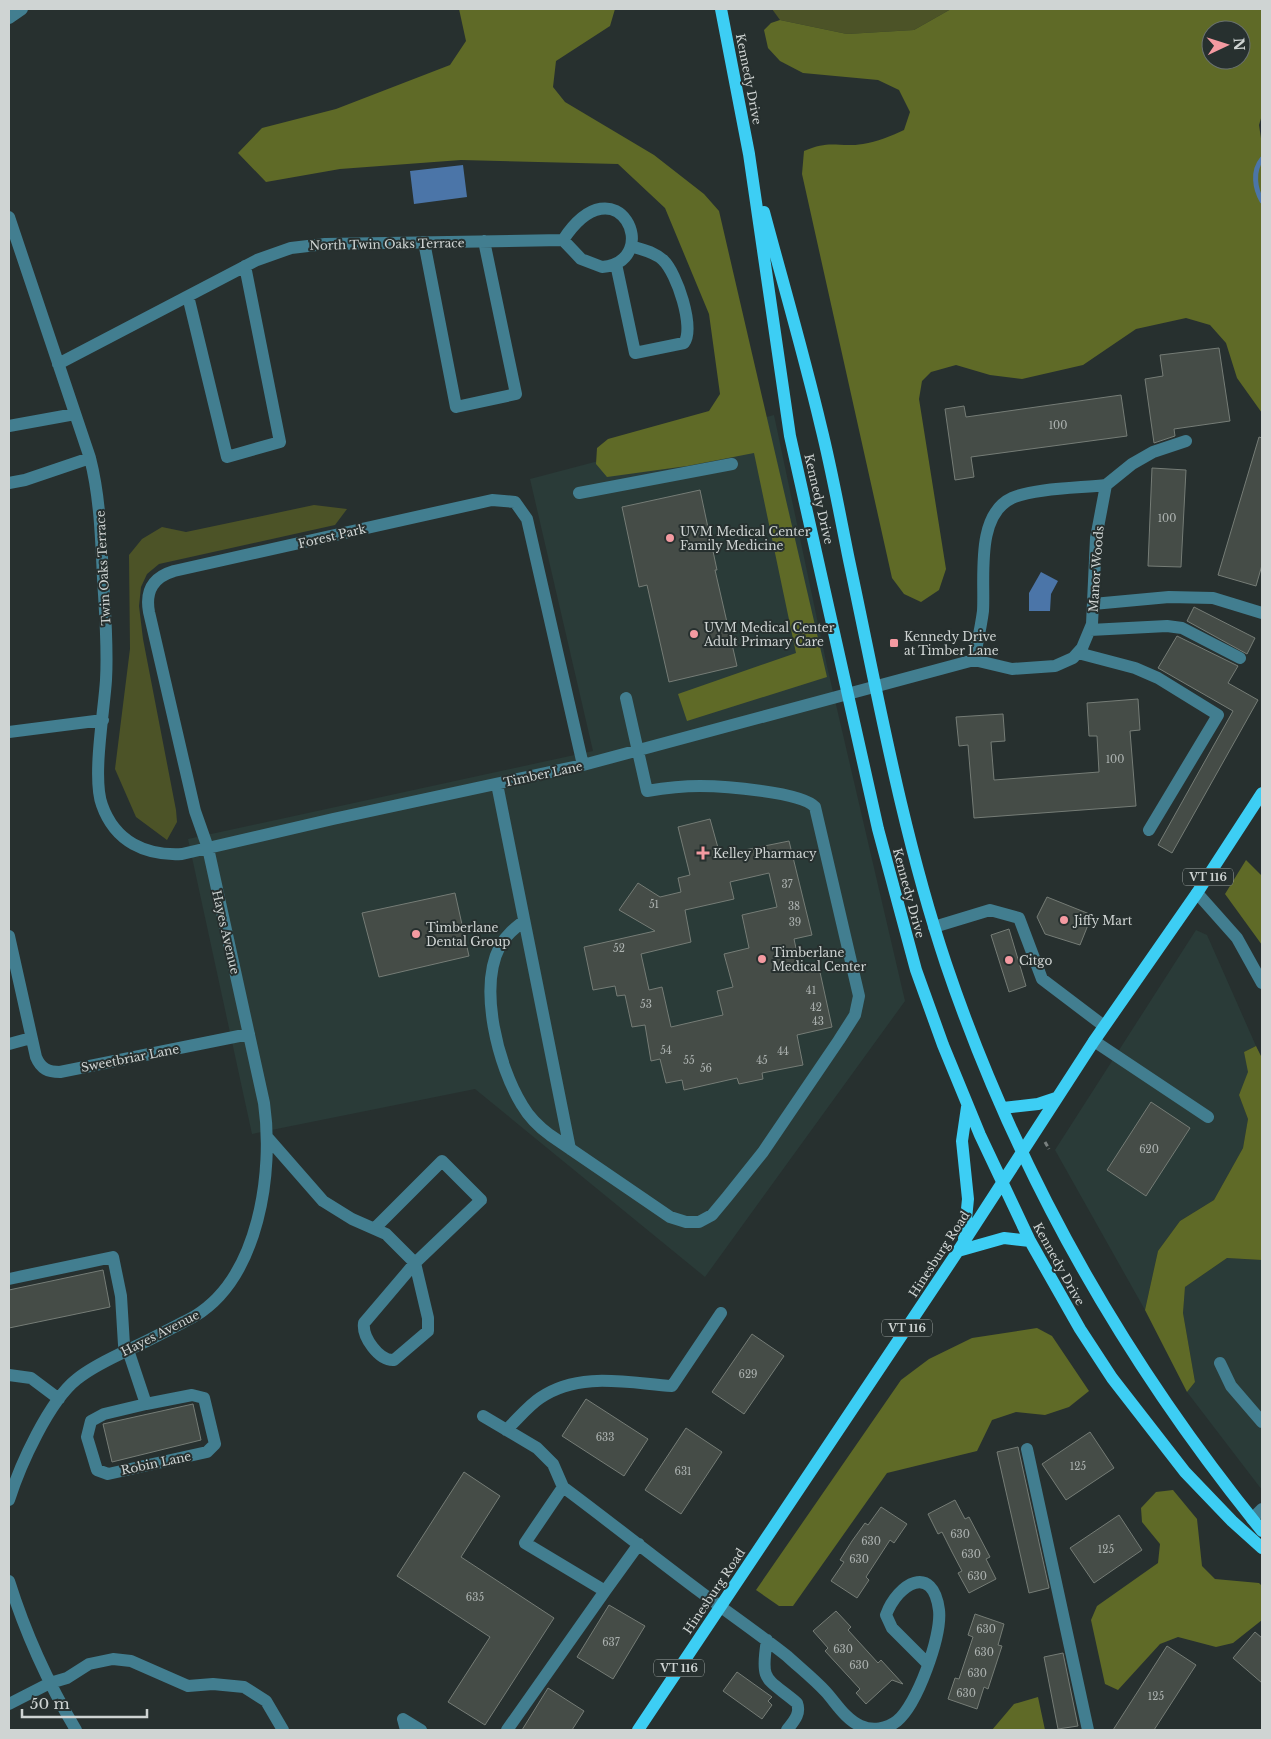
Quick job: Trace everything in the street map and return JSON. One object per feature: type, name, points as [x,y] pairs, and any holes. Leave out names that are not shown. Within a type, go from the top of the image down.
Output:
[{"type":"main road","name":"Kennedy Drive","points":[[721,9],[749,154],[790,436],[849,694],[857,740],[878,829],[916,970],[967,1107],[1030,1241],[1080,1329],[1145,1422],[1185,1472],[1232,1521],[1262,1548]]},
{"type":"main road","name":"Kennedy Drive","points":[[749,154],[822,428],[884,733],[912,854],[963,1011],[1022,1150],[1053,1216],[1078,1263],[1134,1356],[1167,1406],[1262,1531]]},
{"type":"main road","name":"Hinesburg Road","points":[[638,1730],[961,1247],[1056,1098],[1197,893],[1262,792]]},
{"type":"main road","points":[[1003,1108],[1038,1104],[1056,1098]]},
{"type":"main road","points":[[967,1107],[962,1141],[968,1199],[961,1247],[1004,1238],[1030,1241]]},
{"type":"street","points":[[9,18],[22,9]]},
{"type":"street","points":[[602,208],[616,211],[626,220],[632,232],[631,246],[626,257],[616,264],[602,268],[588,263],[563,240],[584,215],[602,208]]},
{"type":"street","name":"Twin Oaks Terrace","points":[[9,217],[90,458],[99,503],[106,639],[99,788],[101,804],[115,829],[135,846],[157,854],[182,854],[208,848]]},
{"type":"street","name":"North Twin Oaks Terrace","points":[[58,364],[273,253],[307,245],[563,240]]},
{"type":"street","points":[[424,242],[456,407],[516,394],[484,242]]},
{"type":"street","points":[[616,264],[635,353],[684,343],[688,333],[677,279],[663,260],[631,246]]},
{"type":"street","points":[[188,296],[227,457],[280,442],[245,266]]},
{"type":"street","points":[[9,426],[75,414]]},
{"type":"street","points":[[974,660],[982,611],[982,567],[986,533],[999,508],[1011,499],[1031,494],[1106,485],[1132,464],[1153,452],[1186,441]]},
{"type":"street","points":[[9,483],[90,458]]},
{"type":"street","points":[[579,492],[732,464]]},
{"type":"street","name":"Manor Woods","points":[[1078,653],[1092,624],[1096,538],[1106,485]]},
{"type":"street","name":"Forest Park","points":[[208,848],[195,811],[148,606],[152,584],[164,574],[174,571],[434,513],[500,500],[514,502],[524,513],[527,519],[583,765]]},
{"type":"street","points":[[1093,604],[1169,597],[1213,598],[1262,613]]},
{"type":"street","points":[[1090,630],[1167,626],[1182,628],[1240,658]]},
{"type":"street","points":[[876,687],[974,660],[1012,669],[1055,666],[1073,658],[1078,653],[1135,668],[1158,678],[1218,715],[1149,830]]},
{"type":"street","name":"Timber Lane","points":[[208,848],[583,765],[876,687]]},
{"type":"street","points":[[524,921],[508,934],[500,946],[495,960],[490,992],[495,1030],[506,1070],[522,1106],[537,1125],[670,1217],[686,1222],[699,1222],[712,1215],[758,1159],[839,1040],[855,1015],[858,1006],[858,996],[818,815],[811,803],[797,797],[702,786],[647,791],[626,698]]},
{"type":"street","points":[[9,732],[103,720]]},
{"type":"street","points":[[496,784],[570,1149]]},
{"type":"street","name":"Hayes Avenue","points":[[9,1500],[18,1472],[59,1399],[76,1379],[208,1308],[231,1284],[248,1249],[262,1194],[268,1137],[264,1104],[208,848]]},
{"type":"street","points":[[1197,893],[1237,938],[1262,983]]},
{"type":"street","points":[[934,926],[990,910],[1020,918],[1042,979],[1104,1026]]},
{"type":"street","name":"Sweetbriar Lane","points":[[9,936],[31,1038],[36,1057],[42,1068],[60,1072],[249,1034]]},
{"type":"street","points":[[9,1044],[31,1038]]},
{"type":"street","points":[[1094,1041],[1208,1117]]},
{"type":"street","points":[[268,1137],[323,1201],[352,1219],[376,1227],[394,1240],[415,1263],[428,1318],[428,1331],[398,1358],[387,1360],[364,1335],[364,1323],[415,1263],[481,1200],[442,1161],[376,1227]]},
{"type":"street","points":[[9,1279],[113,1257],[121,1296],[124,1345],[128,1350],[146,1404]]},
{"type":"street","points":[[506,1430],[540,1398],[576,1382],[612,1380],[672,1386],[721,1313]]},
{"type":"street","points":[[1220,1363],[1231,1386],[1262,1422]]},
{"type":"street","points":[[9,1375],[30,1378],[59,1399]]},
{"type":"street","name":"Robin Lane","points":[[192,1394],[204,1398],[215,1438],[212,1449],[207,1452],[108,1474],[97,1470],[87,1437],[91,1421],[104,1414],[146,1404],[192,1394]]},
{"type":"street","points":[[483,1416],[537,1448],[553,1464],[563,1487],[768,1640],[808,1674],[856,1724],[872,1729],[888,1726],[897,1721],[913,1698],[928,1664],[938,1633],[939,1612],[934,1591],[929,1586],[917,1582],[901,1589],[886,1615],[892,1628],[928,1664]]},
{"type":"street","points":[[1027,1449],[1088,1730]]},
{"type":"street","points":[[563,1487],[525,1543],[604,1591]]},
{"type":"street","points":[[1252,1519],[1262,1509]]},
{"type":"street","points":[[507,1730],[639,1544]]},
{"type":"street","points":[[9,1581],[19,1614],[50,1682],[76,1730]]},
{"type":"street","points":[[768,1640],[763,1671],[766,1677],[797,1703],[799,1708],[798,1715],[787,1730]]},
{"type":"street","points":[[9,1704],[50,1682],[66,1678],[89,1664],[113,1659],[131,1661],[188,1686],[213,1684],[244,1687],[266,1701],[283,1730]]},
{"type":"street","points":[[406,1730],[403,1720],[421,1730]]},
{"type":"shaded area","points":[[774,415],[827,666],[905,1001],[705,1277],[475,1089],[252,1134],[188,839],[593,751],[530,479]]},
{"type":"shaded area","points":[[1196,930],[1207,935],[1256,1046],[1244,1052],[1249,1072],[1239,1095],[1248,1119],[1243,1148],[1214,1200],[1180,1221],[1158,1251],[1145,1310],[1055,1150]]},
{"type":"shaded area","points":[[1227,1258],[1262,1260],[1262,1490],[1187,1392],[1195,1382],[1183,1313],[1185,1287]]},
{"type":"green space","points":[[459,9],[615,9],[610,26],[556,61],[553,87],[565,102],[654,155],[704,194],[719,211],[827,677],[687,721],[678,694],[796,653],[754,453],[687,466],[607,477],[596,464],[597,448],[608,439],[709,411],[720,394],[709,314],[665,208],[618,164],[461,160],[340,169],[266,182],[238,153],[262,128],[336,109],[450,65],[466,41]]},
{"type":"green space","points":[[772,9],[951,9],[914,30],[847,34],[780,20]]},
{"type":"green space","points":[[951,9],[1262,9],[1262,115],[1259,125],[1262,145],[1262,413],[1237,378],[1226,343],[1210,325],[1186,318],[1136,329],[1083,365],[1022,379],[990,375],[956,365],[931,372],[922,381],[919,399],[946,569],[939,590],[921,602],[904,594],[892,578],[802,174],[804,151],[821,145],[863,144],[884,138],[904,130],[910,112],[899,90],[878,80],[803,73],[780,61],[768,48],[764,30],[771,23],[780,20],[847,34],[914,30]]},
{"type":"green space","points":[[314,505],[347,509],[335,525],[159,564],[147,574],[141,587],[139,606],[143,639],[176,810],[177,822],[167,840],[136,817],[115,769],[130,649],[129,555],[142,539],[162,527],[186,532]]},
{"type":"green space","points":[[1246,860],[1262,876],[1262,945],[1225,894]]},
{"type":"green space","points":[[1256,1046],[1262,1058],[1262,1260],[1227,1258],[1185,1287],[1183,1313],[1195,1382],[1187,1392],[1145,1310],[1158,1251],[1180,1221],[1214,1200],[1243,1148],[1248,1119],[1239,1095],[1248,1072],[1244,1052]]},
{"type":"green space","points":[[1037,1328],[1052,1336],[1089,1391],[1069,1407],[1045,1415],[1016,1412],[992,1420],[977,1451],[887,1473],[793,1606],[779,1606],[756,1590],[901,1380],[929,1359],[972,1338]]},
{"type":"green space","points":[[1173,1490],[1197,1519],[1202,1566],[1215,1579],[1259,1583],[1262,1586],[1262,1620],[1233,1643],[1216,1647],[1178,1637],[1160,1644],[1118,1690],[1105,1684],[1091,1620],[1097,1606],[1158,1563],[1160,1544],[1142,1522],[1141,1508],[1156,1492]]},
{"type":"green space","points":[[1038,1697],[1045,1730],[992,1730],[1014,1704]]},
{"type":"water","points":[[463,165],[467,197],[414,204],[410,171]]},
{"type":"water","points":[[1041,572],[1058,581],[1051,594],[1050,611],[1029,611],[1029,593]]},
{"type":"building","points":[[1219,348],[1230,421],[1174,429],[1175,436],[1154,443],[1145,379],[1163,376],[1160,355]]},
{"type":"building","points":[[1121,395],[1127,436],[971,457],[974,477],[955,480],[945,409],[964,406],[966,417]]},
{"type":"building","points":[[1259,437],[1262,438],[1262,565],[1256,586],[1218,575]]},
{"type":"building","points":[[1152,468],[1186,470],[1181,567],[1148,566]]},
{"type":"building","points":[[700,490],[717,570],[715,570],[737,666],[669,682],[647,585],[639,587],[622,507]]},
{"type":"building","points":[[1194,607],[1255,638],[1247,654],[1187,621]]},
{"type":"building","points":[[1177,636],[1238,666],[1228,683],[1258,700],[1172,853],[1158,845],[1233,711],[1158,668]]},
{"type":"building","points":[[1138,699],[1140,730],[1130,731],[1136,806],[974,818],[968,745],[959,746],[956,717],[1003,714],[1005,741],[991,742],[994,780],[1099,772],[1097,736],[1089,736],[1087,703]]},
{"type":"building","name":"Timberlane Medical Center","points":[[710,819],[720,855],[789,841],[812,935],[794,939],[800,967],[818,963],[832,1027],[797,1035],[803,1065],[762,1073],[763,1079],[739,1084],[737,1078],[684,1090],[682,1080],[666,1083],[660,1059],[651,1061],[645,1025],[632,1027],[625,995],[617,996],[615,986],[593,990],[584,947],[655,931],[619,910],[638,883],[660,897],[681,892],[678,878],[690,875],[678,827]],"holes":[[[769,873],[777,907],[742,915],[749,948],[724,954],[733,987],[717,991],[723,1015],[671,1027],[662,987],[649,990],[641,954],[691,942],[685,910],[734,899],[730,882]]]},
{"type":"building","name":"Timberlane Dental Group","points":[[455,893],[469,956],[379,977],[362,913]]},
{"type":"building","name":"Jiffy Mart","points":[[1047,897],[1092,915],[1080,945],[1045,934],[1037,917]]},
{"type":"building","name":"Citgo","points":[[1009,929],[1026,986],[1009,992],[991,935]]},
{"type":"building","points":[[1151,1102],[1190,1128],[1146,1196],[1107,1170]]},
{"type":"building","points":[[103,1270],[110,1307],[9,1328],[9,1290]]},
{"type":"building","points":[[752,1334],[784,1356],[744,1414],[712,1392]]},
{"type":"building","points":[[586,1399],[648,1439],[624,1476],[562,1436]]},
{"type":"building","points":[[193,1404],[201,1440],[112,1462],[103,1424]]},
{"type":"building","points":[[686,1428],[722,1452],[681,1514],[645,1490]]},
{"type":"building","points":[[1090,1432],[1114,1468],[1066,1500],[1042,1464]]},
{"type":"building","points":[[1018,1447],[1049,1588],[1029,1593],[997,1452]]},
{"type":"building","points":[[464,1472],[500,1496],[461,1557],[554,1618],[485,1725],[448,1702],[490,1637],[397,1576]]},
{"type":"building","points":[[955,1500],[965,1519],[969,1517],[990,1557],[986,1559],[996,1579],[969,1593],[958,1573],[962,1571],[942,1532],[938,1534],[928,1514]]},
{"type":"building","points":[[881,1507],[907,1524],[894,1543],[890,1540],[866,1577],[869,1580],[857,1598],[831,1581],[844,1562],[840,1560],[852,1541],[865,1523],[868,1525]]},
{"type":"building","points":[[1119,1515],[1142,1550],[1094,1583],[1070,1548]]},
{"type":"building","points":[[609,1605],[645,1626],[613,1679],[577,1657]]},
{"type":"building","points":[[836,1611],[851,1627],[848,1630],[878,1663],[881,1660],[903,1684],[892,1680],[866,1704],[856,1693],[860,1689],[825,1651],[828,1648],[813,1631]]},
{"type":"building","points":[[975,1614],[1004,1624],[998,1645],[1002,1646],[988,1689],[984,1687],[977,1709],[948,1699],[955,1678],[959,1679],[973,1637],[968,1635]]},
{"type":"building","points":[[1255,1632],[1262,1638],[1262,1683],[1233,1658]]},
{"type":"building","points":[[1167,1646],[1196,1665],[1154,1730],[1113,1730]]},
{"type":"building","points":[[1063,1653],[1078,1726],[1058,1729],[1044,1657]]},
{"type":"building","points":[[737,1672],[772,1697],[768,1701],[772,1705],[762,1719],[723,1691]]},
{"type":"building","points":[[548,1688],[584,1711],[572,1730],[522,1730]]},
{"type":"waterway","points":[[1262,159],[1256,174],[1258,191],[1262,201]]},
{"type":"place","name":"UVM Medical Center Family Medicine","points":[[670,538]]},
{"type":"place","name":"UVM Medical Center Adult Primary Care","points":[[694,634]]},
{"type":"place","name":"Kennedy Drive at Timber Lane","points":[[894,643]]},
{"type":"place","name":"Kelley Pharmacy","points":[[703,853]]},
{"type":"place","name":"Jiffy Mart","points":[[1064,920]]},
{"type":"place","name":"Timberlane Dental Group","points":[[416,934]]},
{"type":"place","name":"Timberlane Medical Center","points":[[762,959]]},
{"type":"place","name":"Citgo","points":[[1009,960]]}]
